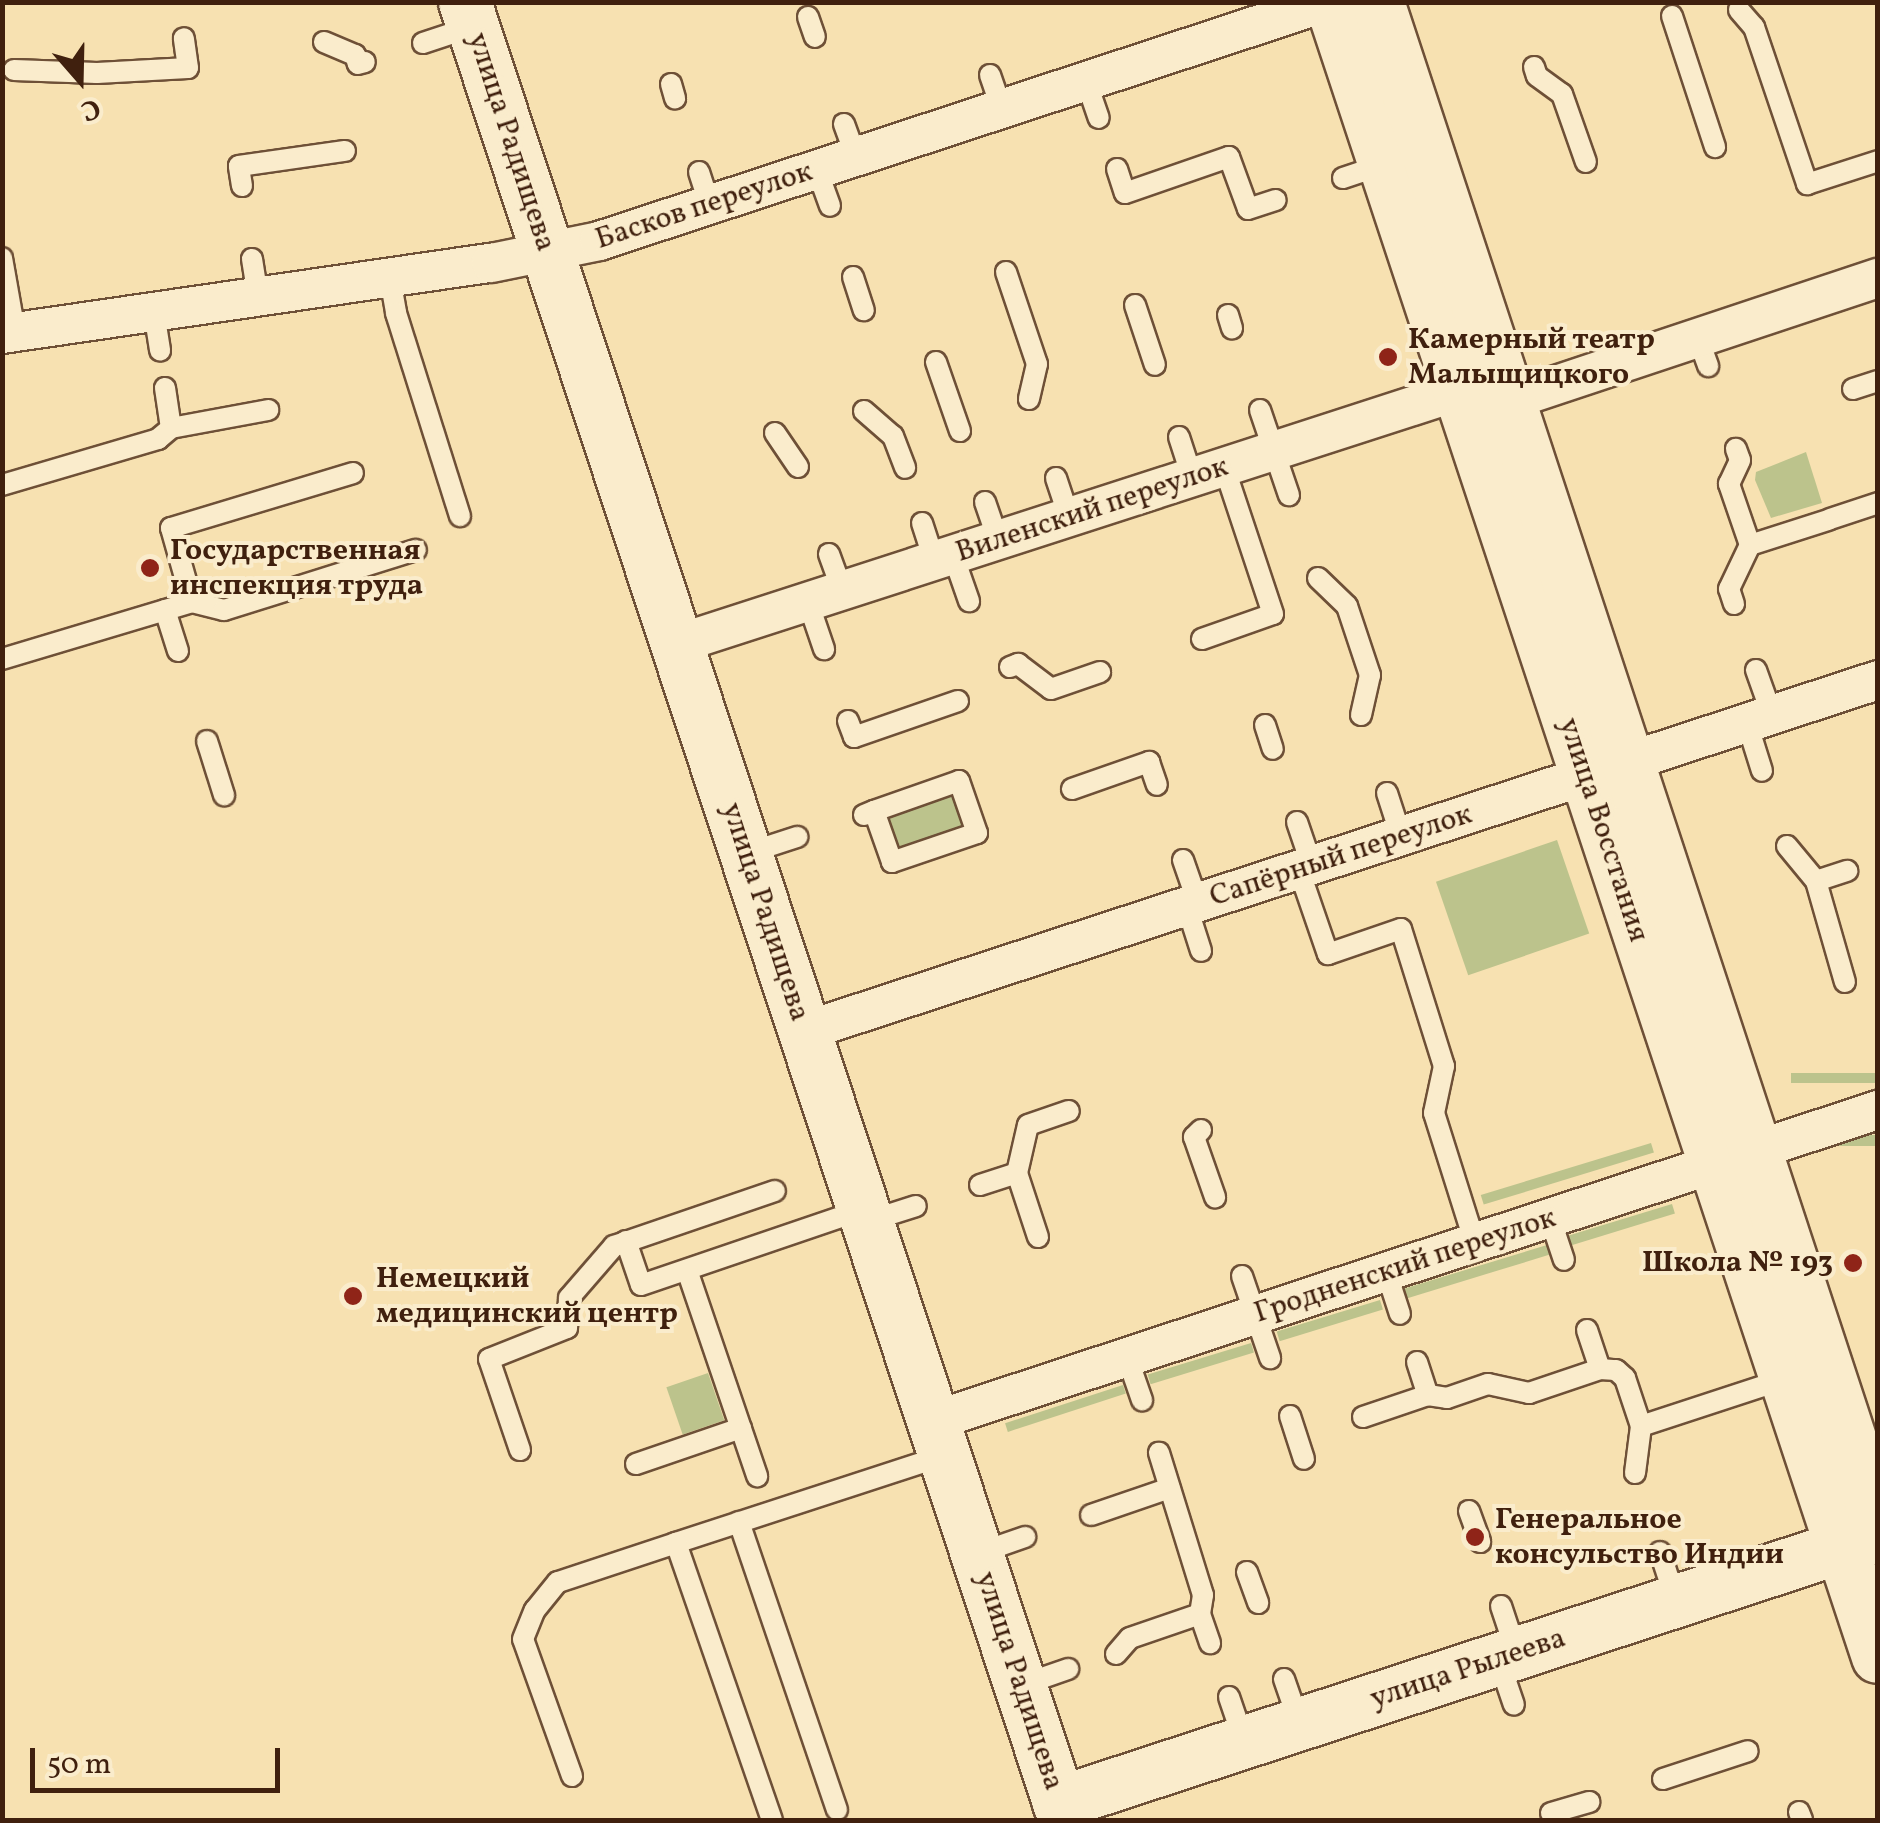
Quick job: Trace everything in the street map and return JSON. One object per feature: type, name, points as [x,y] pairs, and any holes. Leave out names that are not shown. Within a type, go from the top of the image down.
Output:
[{"type":"street","name":"Басков переулок","points":[[9,333],[390,278],[610,238],[705,189],[817,170],[850,140],[996,92],[1086,81],[1329,2]]},
{"type":"street","name":"улица Восстания","points":[[1329,2],[1364,171],[1483,396]]},
{"type":"street","name":"улица Восстания","points":[[1378,2],[1483,396],[1806,1372],[1866,1536],[1878,1657]]},
{"type":"street","name":"улица Радищева","points":[[469,14],[804,1031],[882,1212],[939,1438],[1001,1545],[1044,1678],[1062,1812]]},
{"type":"street","name":"Виленский переулок","points":[[677,644],[1273,451],[1483,396],[1703,352],[1878,278]]},
{"type":"street","name":"Сапёрный переулок","points":[[804,1031],[1878,680]]},
{"type":"street","name":"Гродненский переулок","points":[[939,1438],[1128,1357],[1878,1110]]},
{"type":"street","name":"улица Рылеева","points":[[1062,1812],[1236,1720],[1292,1702],[1507,1656],[1668,1577],[1866,1536]]},
{"type":"lane","points":[[1739,10],[1754,27],[1808,184],[1878,161]]},
{"type":"lane","points":[[423,43],[469,14]]},
{"type":"lane","points":[[1672,16],[1715,147]]},
{"type":"lane","points":[[808,17],[815,37]]},
{"type":"lane","points":[[14,70],[97,73],[188,68],[184,38]]},
{"type":"lane","points":[[324,42],[355,55],[358,64],[365,62]]},
{"type":"lane","points":[[1534,67],[1538,76],[1562,94],[1586,162]]},
{"type":"lane","points":[[1086,81],[1099,118]]},
{"type":"lane","points":[[242,186],[239,166],[345,151]]},
{"type":"lane","points":[[1117,170],[1125,193],[1229,157],[1248,209],[1276,200]]},
{"type":"lane","points":[[817,170],[830,206]]},
{"type":"lane","points":[[2,258],[9,333]]},
{"type":"lane","points":[[252,260],[258,297]]},
{"type":"lane","points":[[1006,272],[1037,364],[1029,399]]},
{"type":"lane","points":[[853,277],[864,310]]},
{"type":"lane","points":[[390,278],[396,313],[460,516]]},
{"type":"lane","points":[[1135,305],[1155,365]]},
{"type":"lane","points":[[154,312],[160,351]]},
{"type":"lane","points":[[936,362],[960,431]]},
{"type":"lane","points":[[1854,389],[1878,381]]},
{"type":"lane","points":[[166,388],[171,428]]},
{"type":"lane","points":[[2,486],[158,439],[171,428],[268,410]]},
{"type":"lane","points":[[1260,410],[1289,496]]},
{"type":"lane","points":[[864,411],[893,436],[905,468]]},
{"type":"lane","points":[[775,433],[798,467]]},
{"type":"lane","points":[[1179,438],[1208,472],[1273,614],[1202,639]]},
{"type":"lane","points":[[1734,604],[1729,588],[1750,545],[1729,484],[1740,460],[1736,449]]},
{"type":"lane","points":[[192,602],[171,528],[353,473]]},
{"type":"lane","points":[[1056,478],[1069,516]]},
{"type":"lane","points":[[985,502],[998,540]]},
{"type":"lane","points":[[1750,545],[1878,503]]},
{"type":"lane","points":[[922,522],[970,601]]},
{"type":"lane","points":[[2,659],[192,602],[224,610],[416,550]]},
{"type":"lane","points":[[824,649],[829,554]]},
{"type":"lane","points":[[1318,578],[1348,606],[1370,674],[1361,715]]},
{"type":"lane","points":[[165,610],[178,651]]},
{"type":"lane","points":[[1010,667],[1018,664],[1052,689],[1100,672]]},
{"type":"lane","points":[[1756,670],[1762,771]]},
{"type":"lane","points":[[848,721],[854,737],[958,702]]},
{"type":"lane","points":[[1265,725],[1273,749]]},
{"type":"lane","points":[[206,741],[224,795]]},
{"type":"lane","points":[[1072,789],[1150,762],[1157,785]]},
{"type":"lane","points":[[959,781],[977,833],[892,862],[869,813],[959,781]]},
{"type":"lane","points":[[1387,793],[1401,836]]},
{"type":"lane","points":[[1297,822],[1328,954],[1401,929],[1444,1066],[1434,1113],[1475,1243]]},
{"type":"lane","points":[[746,854],[797,837]]},
{"type":"lane","points":[[1787,846],[1816,881],[1846,982]]},
{"type":"lane","points":[[1184,860],[1201,951]]},
{"type":"lane","points":[[1816,881],[1847,870]]},
{"type":"lane","points":[[1038,1237],[1016,1173],[1028,1125],[1069,1110]]},
{"type":"lane","points":[[1200,1130],[1194,1137],[1214,1196]]},
{"type":"lane","points":[[980,1185],[1016,1173]]},
{"type":"lane","points":[[520,1450],[489,1359],[567,1328],[568,1298],[603,1255],[626,1241],[775,1191]]},
{"type":"lane","points":[[626,1241],[641,1285],[882,1212]]},
{"type":"lane","points":[[1550,1218],[1564,1260]]},
{"type":"lane","points":[[686,1270],[757,1476]]},
{"type":"lane","points":[[1386,1271],[1400,1314]]},
{"type":"lane","points":[[1242,1276],[1270,1358]]},
{"type":"lane","points":[[1587,1330],[1600,1369]]},
{"type":"lane","points":[[1128,1357],[1142,1400]]},
{"type":"lane","points":[[1416,1362],[1428,1395]]},
{"type":"lane","points":[[1362,1417],[1428,1395],[1447,1398],[1488,1384],[1529,1393],[1600,1369],[1616,1370],[1625,1378],[1641,1426],[1635,1472]]},
{"type":"lane","points":[[1641,1426],[1806,1372]]},
{"type":"lane","points":[[1290,1416],[1304,1459]]},
{"type":"lane","points":[[636,1464],[741,1428]]},
{"type":"lane","points":[[572,1776],[523,1639],[535,1610],[558,1582],[739,1522],[939,1438]]},
{"type":"lane","points":[[1159,1453],[1204,1594],[1200,1614],[1210,1643]]},
{"type":"lane","points":[[1091,1516],[1170,1488]]},
{"type":"lane","points":[[1469,1511],[1480,1542]]},
{"type":"lane","points":[[739,1522],[838,1810]]},
{"type":"lane","points":[[676,1543],[772,1820]]},
{"type":"lane","points":[[1247,1572],[1258,1603]]},
{"type":"lane","points":[[1116,1654],[1130,1638],[1200,1614]]},
{"type":"lane","points":[[1663,1779],[1748,1750]]},
{"type":"lane","points":[[1551,1812],[1588,1802]]},
{"type":"green space","points":[[1806,452],[1822,503],[1771,518],[1755,480],[1756,472]]},
{"type":"green space","points":[[952,791],[965,829],[898,852],[885,814]]},
{"type":"green space","points":[[1557,840],[1589,934],[1468,975],[1436,882]]},
{"type":"green space","points":[[1791,1073],[1877,1073],[1877,1083],[1791,1083]]},
{"type":"green space","points":[[1799,1135],[1877,1135],[1877,1146],[1799,1146]]},
{"type":"green space","points":[[1651,1143],[1654,1153],[1484,1205],[1481,1195]]},
{"type":"green space","points":[[1672,1204],[1675,1214],[1572,1245],[1569,1236]]},
{"type":"green space","points":[[1547,1245],[1550,1255],[1407,1298],[1405,1289]]},
{"type":"green space","points":[[1380,1300],[1383,1310],[1280,1341],[1277,1332]]},
{"type":"green space","points":[[1251,1343],[1254,1353],[1151,1384],[1148,1375]]},
{"type":"green space","points":[[708,1373],[724,1420],[683,1435],[666,1387]]},
{"type":"green space","points":[[1123,1385],[1126,1394],[1008,1432],[1005,1423]]},
{"type":"place","name":"Камерный театр Малыщицкого","points":[[1388,357]]},
{"type":"place","name":"Государственная инспекция труда","points":[[150,568]]},
{"type":"place","name":"Школа № 193","points":[[1853,1263]]},
{"type":"place","name":"Немецкий медицинский центр","points":[[353,1296]]},
{"type":"place","name":"Генеральное консульство Индии","points":[[1475,1537]]}]
